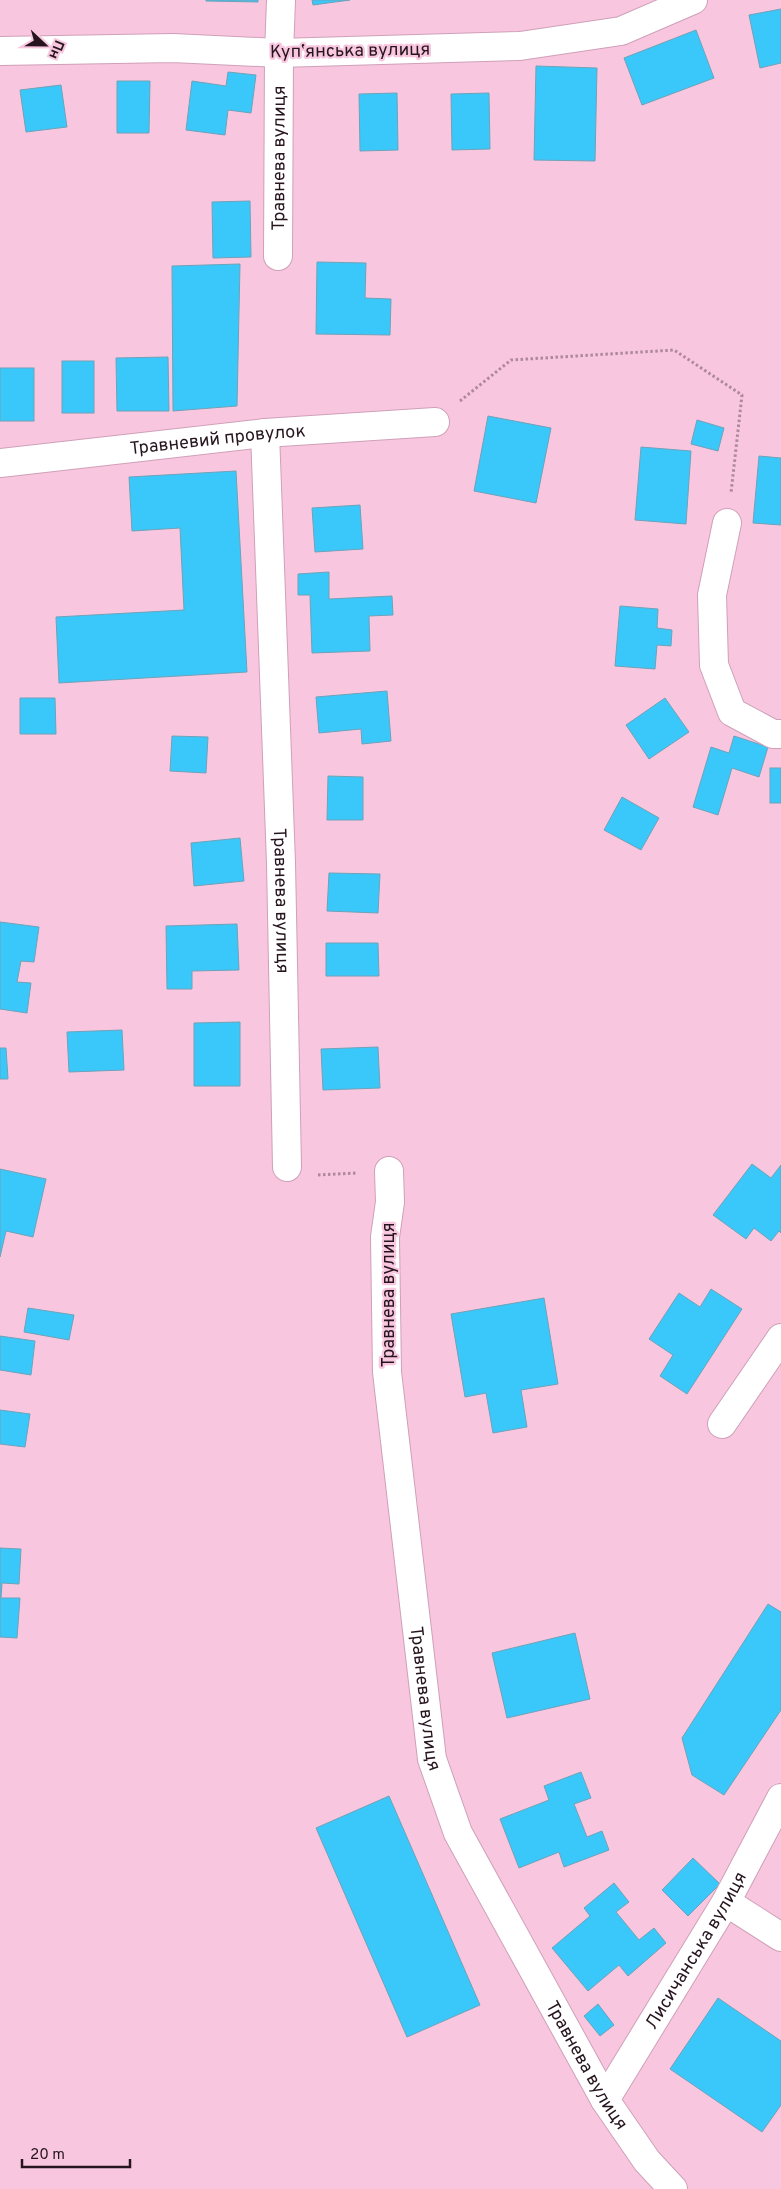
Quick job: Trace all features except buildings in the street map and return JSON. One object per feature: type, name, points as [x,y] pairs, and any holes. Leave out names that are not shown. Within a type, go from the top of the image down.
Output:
[{"type":"street","name":"Травнева вулиця","points":[[278,256],[281,0]]},
{"type":"street","name":"Купʼянська вулиця","points":[[0,52],[174,48],[279,52],[520,46],[621,30],[693,0]]},
{"type":"street","name":"Травневий провулок","points":[[0,463],[265,433],[434,422]]},
{"type":"street","name":"Травнева вулиця","points":[[265,433],[281,863],[287,1166]]},
{"type":"street","points":[[728,522],[712,595],[714,665],[732,712],[773,734],[781,734]]},
{"type":"street","name":"Травнева вулиця","points":[[389,1171],[390,1202],[385,1237],[387,1372],[432,1759],[458,1833],[605,2100],[647,2161],[673,2189]]},
{"type":"street","points":[[722,1424],[781,1338]]},
{"type":"street","name":"Лисичанська вулиця","points":[[605,2100],[726,1902],[781,1798]]},
{"type":"street","points":[[726,1902],[781,1937]]},
{"type":"path","points":[[434,422],[511,360],[674,350],[742,394],[728,522]]},
{"type":"path","points":[[287,1166],[312,1176],[389,1171]]}]
